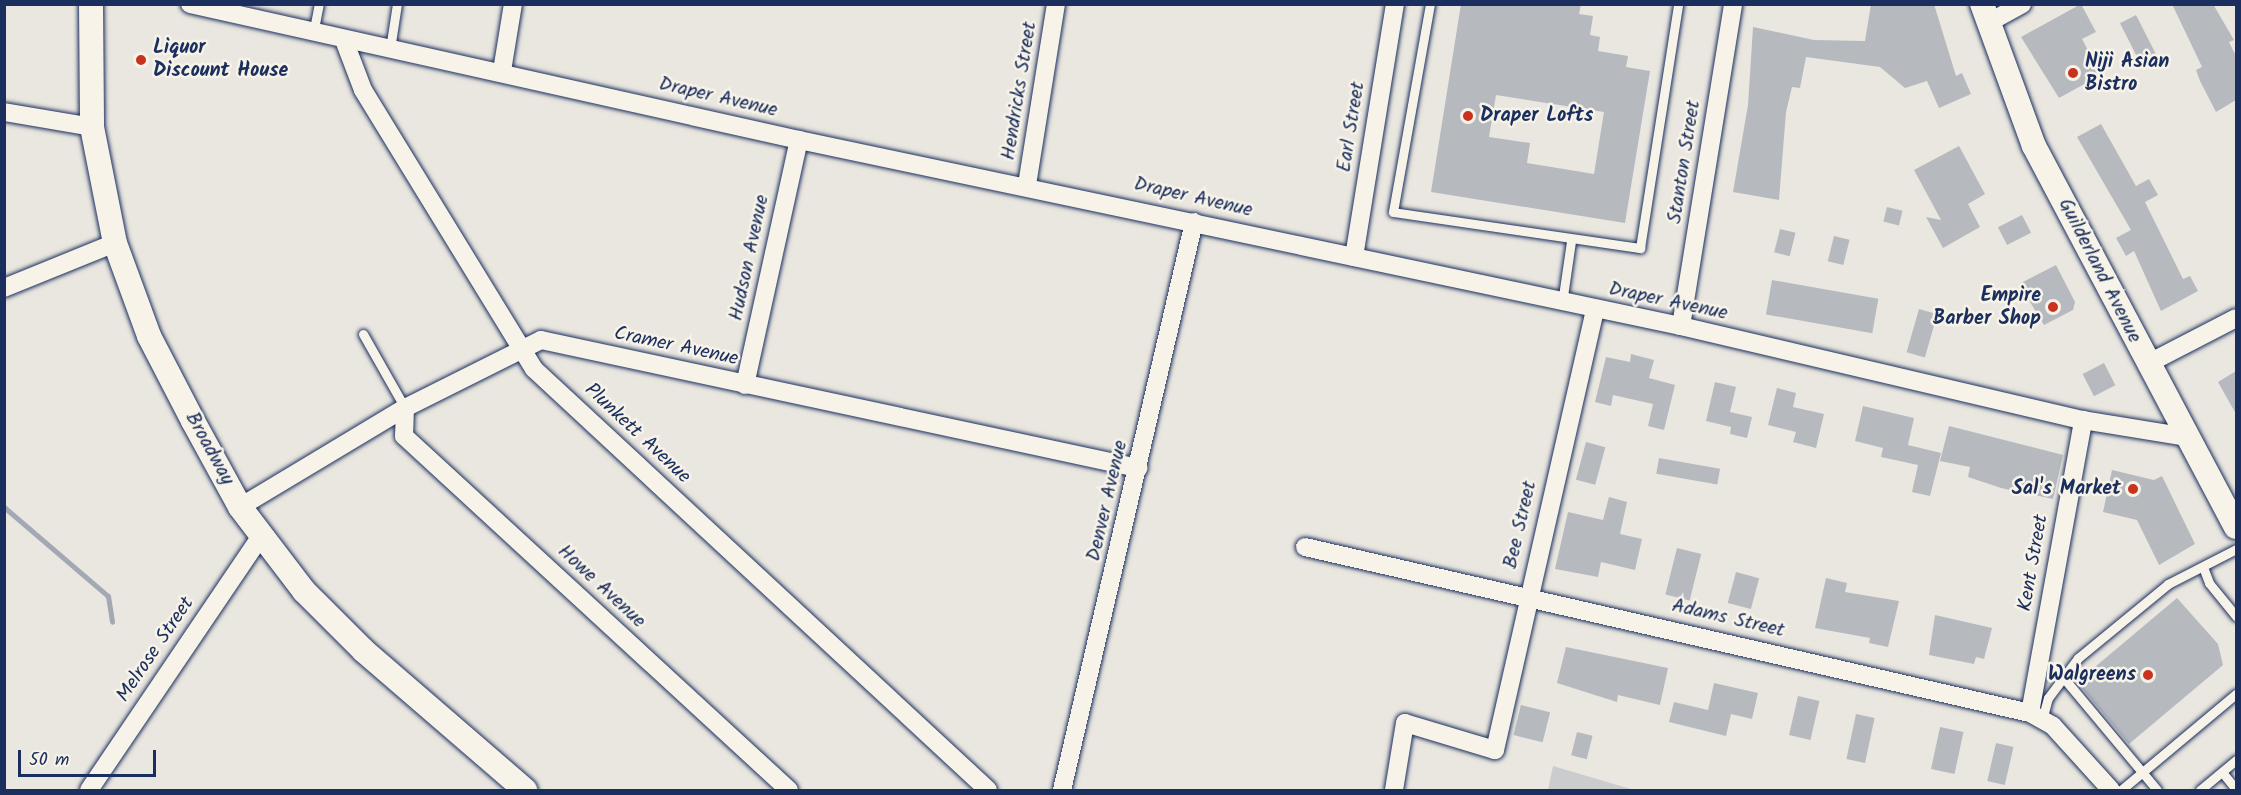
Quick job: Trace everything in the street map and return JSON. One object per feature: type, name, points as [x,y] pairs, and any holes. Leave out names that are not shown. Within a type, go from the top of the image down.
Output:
[{"type":"main road","name":"Broadway","points":[[91,4],[92,127],[115,243],[148,336],[240,507],[304,591],[364,651],[525,790]]},
{"type":"main road","name":"Guilderland Avenue","points":[[1985,14],[2034,146],[2147,364],[2236,527]]},
{"type":"street","name":"Draper Avenue","points":[[190,4],[246,11],[313,34],[502,70],[798,140],[1027,185],[1562,303],[1681,326],[2083,420],[2187,437]]},
{"type":"street","points":[[502,70],[513,4]]},
{"type":"street","name":"Hendricks Street","points":[[1027,185],[1056,4]]},
{"type":"street","name":"Earl Street","points":[[1354,257],[1395,4]]},
{"type":"street","name":"Stanton Street","points":[[1681,326],[1733,4]]},
{"type":"street","points":[[1985,14],[2022,4]]},
{"type":"street","name":"Plunkett Avenue","points":[[344,40],[363,90],[534,369],[988,790]]},
{"type":"street","points":[[4,112],[92,127]]},
{"type":"street","name":"Hudson Avenue","points":[[745,385],[798,140]]},
{"type":"street","name":"Denver Avenue","points":[[1062,790],[1194,222]]},
{"type":"street","points":[[4,288],[115,243]]},
{"type":"street","name":"Bee Street","points":[[1394,790],[1405,723],[1495,750],[1528,595],[1595,310]]},
{"type":"street","points":[[2147,364],[2236,318]]},
{"type":"street","name":"Cramer Avenue","points":[[240,507],[405,408],[521,346],[541,340],[1138,468]]},
{"type":"street","name":"Howe Avenue","points":[[405,408],[404,436],[789,790]]},
{"type":"street","name":"Kent Street","points":[[2036,717],[2083,420]]},
{"type":"street","name":"Melrose Street","points":[[89,790],[261,536]]},
{"type":"street","name":"Adams Street","points":[[1305,547],[1528,595],[2036,717]]},
{"type":"street","points":[[2036,717],[2111,790]]},
{"type":"lane","points":[[313,34],[319,4]]},
{"type":"lane","points":[[390,50],[398,4]]},
{"type":"lane","points":[[1430,4],[1393,212],[1571,241],[1640,248],[1678,4]]},
{"type":"lane","points":[[1562,303],[1571,241]]},
{"type":"lane","points":[[363,334],[405,408]]},
{"type":"lane","points":[[2036,717],[2061,676],[2168,584],[2236,549]]},
{"type":"lane","points":[[2203,567],[2209,583],[2236,616]]},
{"type":"lane","points":[[2061,676],[2157,790]]},
{"type":"lane","points":[[2121,790],[2236,694]]},
{"type":"lane","points":[[2207,788],[2236,760]]},
{"type":"lane","points":[[2222,772],[2236,789]]},
{"type":"shaded area","points":[[1553,766],[1634,790],[1548,790]]},
{"type":"building","name":"Draper Lofts","points":[[1461,4],[1581,4],[1579,14],[1593,16],[1590,35],[1600,37],[1598,51],[1628,56],[1626,67],[1650,71],[1625,223],[1431,192]],"holes":[[[1496,95],[1604,112],[1594,174],[1527,163],[1530,143],[1489,137]]]},
{"type":"building","points":[[1871,4],[1934,4],[1956,76],[1962,73],[1971,94],[1939,108],[1927,81],[1905,88],[1880,67],[1806,57],[1800,88],[1792,87],[1786,112],[1779,200],[1733,192],[1748,105],[1753,27],[1814,40],[1865,41]]},
{"type":"building","points":[[2081,4],[2096,32],[2082,39],[2101,75],[2059,98],[2021,37]]},
{"type":"building","points":[[2172,4],[2213,4],[2234,40],[2229,42],[2236,56],[2236,100],[2216,112],[2196,70],[2202,67]]},
{"type":"building","points":[[2136,15],[2157,56],[2141,64],[2120,23]]},
{"type":"building","points":[[2101,124],[2136,186],[2149,179],[2158,195],[2145,202],[2183,279],[2190,276],[2198,291],[2161,311],[2134,251],[2126,256],[2116,238],[2131,230],[2077,137]]},
{"type":"building","points":[[1959,146],[1985,194],[1968,204],[1980,227],[1943,248],[1926,217],[1941,220],[1914,170]]},
{"type":"building","points":[[1887,207],[1903,211],[1899,225],[1883,222]]},
{"type":"building","points":[[2022,215],[2031,233],[2007,245],[1998,227]]},
{"type":"building","points":[[1780,229],[1796,233],[1790,256],[1774,252]]},
{"type":"building","points":[[1834,236],[1850,240],[1843,265],[1828,261]]},
{"type":"building","points":[[2056,265],[2075,302],[2073,310],[2044,325],[2019,284]]},
{"type":"building","points":[[1772,280],[1878,299],[1872,333],[1766,314]]},
{"type":"building","points":[[1919,309],[1937,314],[1925,357],[1907,352]]},
{"type":"building","points":[[1631,354],[1654,360],[1649,378],[1675,385],[1664,430],[1648,426],[1653,404],[1613,395],[1611,406],[1595,402],[1606,357],[1630,362]]},
{"type":"building","points":[[2104,363],[2115,385],[2094,396],[2083,374]]},
{"type":"building","points":[[2236,371],[2236,414],[2218,382]]},
{"type":"building","points":[[1715,382],[1736,387],[1730,412],[1752,417],[1747,438],[1730,434],[1731,427],[1706,421]]},
{"type":"building","points":[[1777,388],[1796,393],[1793,407],[1824,414],[1816,448],[1793,442],[1796,432],[1768,425]]},
{"type":"building","points":[[1863,406],[1914,418],[1908,445],[1941,453],[1930,496],[1912,492],[1918,465],[1881,457],[1883,448],[1855,441]]},
{"type":"building","points":[[1949,426],[2063,455],[2053,499],[2001,488],[1968,477],[1970,467],[1940,461]]},
{"type":"building","points":[[1586,442],[1605,447],[1595,485],[1576,480]]},
{"type":"building","points":[[1659,458],[1720,469],[1717,485],[1656,474]]},
{"type":"building","points":[[2112,470],[2154,480],[2162,476],[2195,544],[2159,565],[2137,520],[2103,512]]},
{"type":"building","points":[[1609,497],[1627,502],[1620,534],[1642,539],[1635,570],[1601,562],[1598,577],[1555,569],[1568,512],[1603,520]]},
{"type":"building","points":[[1677,548],[1701,554],[1690,601],[1665,595]]},
{"type":"building","points":[[1736,572],[1759,578],[1751,609],[1728,603]]},
{"type":"building","points":[[1826,578],[1847,583],[1845,592],[1899,601],[1888,647],[1869,643],[1870,638],[1815,628]]},
{"type":"building","name":"Walgreens","points":[[2177,598],[2218,644],[2223,665],[2129,744],[2077,682]]},
{"type":"building","points":[[1935,615],[1992,628],[1984,659],[1976,657],[1974,664],[1929,655]]},
{"type":"building","points":[[1566,647],[1668,668],[1660,705],[1618,695],[1617,702],[1557,683]]},
{"type":"building","points":[[1714,683],[1758,693],[1752,719],[1731,714],[1726,736],[1669,722],[1674,702],[1708,710]]},
{"type":"building","points":[[1798,696],[1819,701],[1810,740],[1789,735]]},
{"type":"building","points":[[1521,705],[1550,712],[1543,742],[1514,735]]},
{"type":"building","points":[[1856,714],[1875,718],[1865,763],[1846,759]]},
{"type":"building","points":[[1940,727],[1963,732],[1955,774],[1931,769]]},
{"type":"building","points":[[1577,732],[1593,736],[1587,759],[1571,755]]},
{"type":"building","points":[[1996,743],[2014,747],[2005,785],[1987,781]]},
{"type":"waterway","points":[[4,507],[108,596],[112,622]]},
{"type":"place","name":"Liquor Discount House","points":[[141,60]]},
{"type":"place","name":"Niji Asian Bistro","points":[[2073,73]]},
{"type":"place","name":"Draper Lofts","points":[[1468,116]]},
{"type":"place","name":"Empire Barber Shop","points":[[2053,307]]},
{"type":"place","name":"Sal's Market","points":[[2133,489]]},
{"type":"place","name":"Walgreens","points":[[2148,675]]}]
